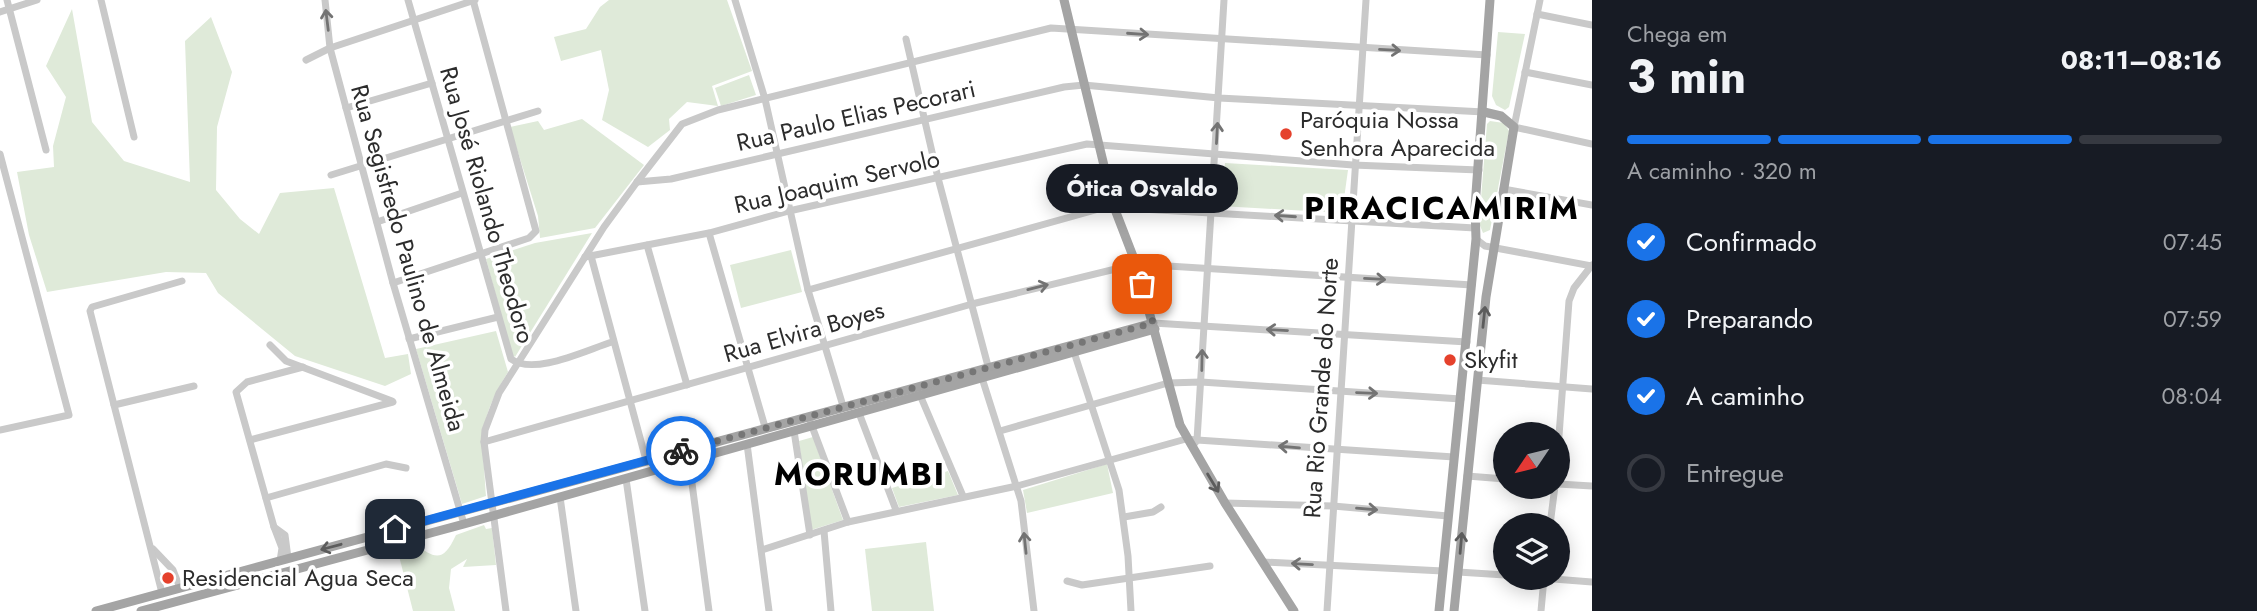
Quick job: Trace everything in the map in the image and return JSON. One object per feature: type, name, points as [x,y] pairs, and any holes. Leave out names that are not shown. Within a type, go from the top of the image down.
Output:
[{"type":"main road","points":[[1064,0],[1114,207],[1136,264],[1168,383],[1191,442],[1225,503],[1294,611]]},
{"type":"main road","points":[[1439,611],[1476,239],[1490,0]]},
{"type":"main road","points":[[1454,611],[1493,248],[1514,127],[1501,116],[1484,112]]},
{"type":"main road","points":[[141,611],[689,461],[1074,352],[1154,326]]},
{"type":"main road","points":[[747,444],[752,432],[806,416],[988,366],[1154,326]]},
{"type":"main road","points":[[982,378],[988,366]]},
{"type":"main road","points":[[970,371],[982,378]]},
{"type":"main road","points":[[96,611],[765,428]]},
{"type":"main road","points":[[1454,457],[1459,454],[1464,457],[1467,476]]},
{"type":"main road","points":[[284,559],[290,565],[286,572]]},
{"type":"main road","points":[[254,581],[255,567]]},
{"type":"street","points":[[6,0],[46,150]]},
{"type":"street","points":[[0,12],[37,0]]},
{"type":"street","points":[[101,0],[134,137]]},
{"type":"street","name":"Rua Segisfredo Paulino de Almeida","points":[[325,0],[330,48],[393,284],[464,524]]},
{"type":"street","name":"Rua José Riolando Theodoro","points":[[408,0],[511,359],[518,364],[536,366],[612,342]]},
{"type":"street","points":[[306,61],[330,48],[474,0],[536,231],[529,238],[393,284]]},
{"type":"street","points":[[735,0],[765,99],[808,290],[843,406]]},
{"type":"street","points":[[739,12],[744,0]]},
{"type":"street","points":[[1191,442],[1201,382],[1224,0]]},
{"type":"street","name":"Rua Rio Grande do Norte","points":[[1327,611],[1342,334],[1366,0]]},
{"type":"street","points":[[1540,0],[1514,127],[1592,144]]},
{"type":"street","points":[[1537,14],[1592,25]]},
{"type":"street","points":[[506,611],[490,503],[485,430],[499,393],[637,182],[682,124],[700,115],[1051,28],[1487,55]]},
{"type":"street","points":[[906,39],[938,178],[988,366]]},
{"type":"street","points":[[1525,72],[1592,85]]},
{"type":"street","points":[[346,108],[432,83]]},
{"type":"street","name":"Rua Paulo Elias Pecorari","points":[[637,182],[671,179],[1084,85],[1219,98],[1484,112]]},
{"type":"street","points":[[331,175],[538,111]]},
{"type":"street","name":"Rua Joaquim Servolo","points":[[588,257],[709,233],[789,211],[1098,144],[1353,165],[1479,170]]},
{"type":"street","points":[[0,154],[69,415],[0,430]]},
{"type":"street","points":[[1503,189],[1592,205]]},
{"type":"street","points":[[377,222],[462,193]]},
{"type":"street","points":[[808,290],[957,246],[1114,207],[1475,228]]},
{"type":"street","points":[[709,233],[765,428]]},
{"type":"street","points":[[1476,239],[1482,245],[1493,248],[1592,265],[1574,288],[1569,301],[1560,422]]},
{"type":"street","points":[[647,246],[687,385]]},
{"type":"street","points":[[588,257],[646,460]]},
{"type":"street","name":"Rua Elvira Boyes","points":[[484,442],[747,370],[972,304],[1136,264],[1472,285]]},
{"type":"street","points":[[162,593],[90,311],[92,307],[181,281]]},
{"type":"street","points":[[409,339],[498,317]]},
{"type":"street","points":[[1154,326],[1203,324],[1467,342]]},
{"type":"street","points":[[250,440],[393,402],[286,361],[270,345]]},
{"type":"street","points":[[1074,352],[1111,458],[1124,517],[1131,611]]},
{"type":"street","points":[[284,559],[285,535],[274,527],[236,392],[247,382],[303,367]]},
{"type":"street","points":[[982,378],[1017,486],[1034,611]]},
{"type":"street","points":[[1477,380],[1592,389]]},
{"type":"street","points":[[1000,431],[1168,383],[1201,382],[1461,399]]},
{"type":"street","points":[[114,405],[194,386]]},
{"type":"street","points":[[363,410],[365,391]]},
{"type":"street","points":[[920,395],[963,496]]},
{"type":"street","points":[[859,412],[896,510]]},
{"type":"street","points":[[806,416],[813,426],[848,522]]},
{"type":"street","points":[[794,431],[810,535]]},
{"type":"street","points":[[762,550],[848,522],[1017,486],[1111,458],[1191,442],[1454,457]]},
{"type":"street","points":[[747,444],[769,611]]},
{"type":"street","points":[[689,461],[709,611]]},
{"type":"street","points":[[265,498],[386,464],[406,468]]},
{"type":"street","points":[[1467,476],[1493,478]]},
{"type":"street","points":[[626,478],[645,611]]},
{"type":"street","points":[[1570,485],[1592,486]]},
{"type":"street","points":[[560,497],[576,611]]},
{"type":"street","points":[[1225,503],[1332,506],[1448,516]]},
{"type":"street","points":[[1124,517],[1153,512],[1161,507]]},
{"type":"street","points":[[824,530],[831,611]]},
{"type":"street","points":[[151,546],[173,570],[180,588]]},
{"type":"street","points":[[1263,562],[1443,571]]},
{"type":"street","points":[[1068,581],[1082,584],[1210,566]]},
{"type":"street","points":[[1458,572],[1493,574]]},
{"type":"street","points":[[1570,580],[1592,582]]},
{"type":"street","points":[[1541,611],[1542,590]]},
{"type":"green space","points":[[609,0],[727,0],[752,71],[712,86],[718,106],[687,102],[669,119],[670,130],[648,147],[602,120],[609,90],[601,50],[561,61],[554,37],[586,29],[600,7]]},
{"type":"green space","points":[[72,9],[92,122],[124,161],[190,182],[185,41],[211,17],[232,72],[217,127],[216,190],[240,219],[259,234],[280,193],[334,188],[385,358],[408,354],[411,374],[385,386],[295,356],[218,293],[206,273],[166,272],[47,292],[29,235],[17,172],[54,167],[53,146],[66,97],[46,66]]},
{"type":"green space","points":[[1498,32],[1525,34],[1509,107],[1505,110],[1496,105],[1492,96]]},
{"type":"green space","points":[[749,75],[756,95],[721,106],[715,88]]},
{"type":"green space","points":[[582,119],[644,165],[595,228],[540,238],[538,216],[510,127],[538,121],[544,130]]},
{"type":"green space","points":[[1490,121],[1504,123],[1509,131],[1490,230],[1483,233],[1479,223],[1487,124]]},
{"type":"green space","points":[[1225,163],[1348,170],[1342,213],[1220,206]]},
{"type":"green space","points":[[592,233],[515,357],[512,355],[486,259],[535,243]]},
{"type":"green space","points":[[791,250],[802,292],[741,308],[730,265]]},
{"type":"green space","points":[[496,331],[508,372],[486,419],[483,445],[486,496],[462,504],[416,349]]},
{"type":"green space","points":[[813,437],[843,520],[811,530],[799,441]]},
{"type":"green space","points":[[1107,464],[1113,493],[1027,513],[1023,490]]},
{"type":"green space","points":[[948,471],[958,495],[899,507],[892,488]]},
{"type":"green space","points":[[484,525],[486,529],[492,528],[496,565],[463,567],[467,559],[451,569],[449,588],[455,611],[413,611],[397,548],[414,543],[438,556],[447,550],[456,535]]},
{"type":"green space","points":[[926,542],[934,611],[872,611],[865,549]]},
{"type":"way so far","points":[[681,451],[1153,323],[1142,284]]},
{"type":"place","name":"Paróquia Nossa Senhora Aparecida","points":[[1286,134]]},
{"type":"place","name":"Ótica Osvaldo","points":[[1142,284]]},
{"type":"place","name":"Skyfit","points":[[1450,360]]},
{"type":"place","name":"Residencial Agua Seca","points":[[168,578]]},
{"type":"district","name":"PIRACICAMIRIM","points":[[1442,208]]},
{"type":"district","name":"MORUMBI","points":[[860,474]]},
{"type":"route","points":[[395,529],[681,451]]}]
